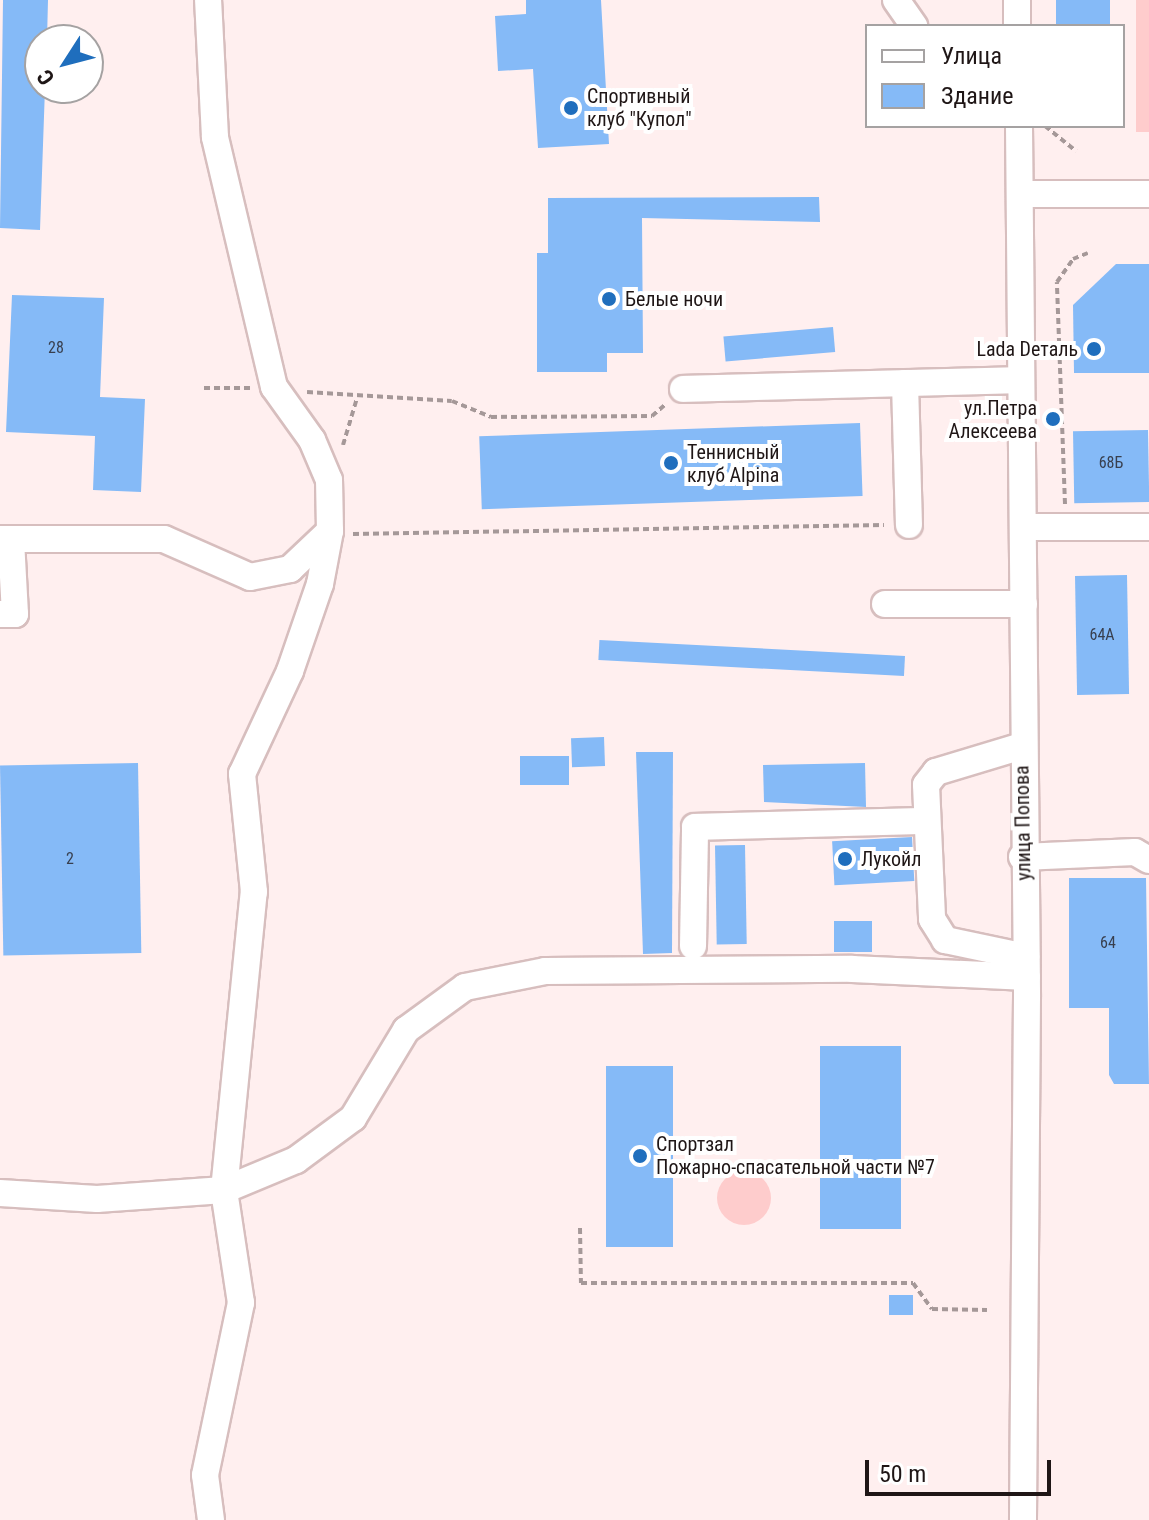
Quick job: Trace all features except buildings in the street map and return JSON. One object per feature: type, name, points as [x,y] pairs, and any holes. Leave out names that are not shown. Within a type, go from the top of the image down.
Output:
[{"type":"street","points":[[208,0],[215,137],[274,387],[312,440],[329,480],[330,531],[320,584],[290,671],[242,774],[254,892],[224,1190],[241,1303],[205,1475],[211,1520]]},
{"type":"street","points":[[896,0],[913,24]]},
{"type":"street","points":[[1017,0],[1017,24]]},
{"type":"street","name":"улица Попова","points":[[1012,131],[1021,194],[1020,380],[1024,527],[1022,857],[1026,967],[1023,1520]]},
{"type":"street","points":[[1021,194],[1149,194]]},
{"type":"street","points":[[683,389],[1020,380]]},
{"type":"street","points":[[905,383],[909,525]]},
{"type":"street","points":[[1024,527],[1149,527]]},
{"type":"street","points":[[0,614],[15,614],[5,539],[164,539],[250,577],[290,569],[330,531]]},
{"type":"street","points":[[885,604],[1024,604]]},
{"type":"street","points":[[1022,746],[936,772],[926,785],[932,919],[945,940],[1026,967]]},
{"type":"street","points":[[693,946],[695,827],[927,821]]},
{"type":"street","points":[[1022,857],[1135,852],[1149,860]]},
{"type":"street","points":[[0,1193],[97,1199],[224,1190],[296,1160],[353,1118],[406,1030],[465,987],[545,971],[1026,967]]},
{"type":"path","points":[[1047,128],[1076,151]]},
{"type":"path","points":[[1066,527],[1057,282],[1073,259],[1088,253]]},
{"type":"path","points":[[204,388],[274,387],[357,398],[452,401],[491,417],[652,416],[683,389]]},
{"type":"path","points":[[329,480],[357,398]]},
{"type":"path","points":[[330,531],[370,536],[909,525]]},
{"type":"path","points":[[580,1228],[581,1283],[913,1283],[932,1309],[987,1310]]},
{"type":"shaded area","points":[[1136,0],[1149,0],[1149,132],[1136,132]]},
{"type":"shaded area","points":[[744,1171],[763,1179],[771,1198],[763,1217],[744,1225],[725,1217],[717,1198],[725,1179]]},
{"type":"place","name":"Спортивный клуб \"Купол\"","points":[[571,108]]},
{"type":"place","name":"Белые ночи","points":[[609,299]]},
{"type":"place","name":"Lada Dеталь","points":[[1094,349]]},
{"type":"place","name":"ул.Петра Алексеева","points":[[1053,419]]},
{"type":"place","name":"Теннисный клуб Alpina","points":[[671,463]]},
{"type":"place","name":"Лукойл","points":[[845,859]]},
{"type":"place","name":"Спортзал Пожарно-спасательной части №7","points":[[640,1156]]}]
